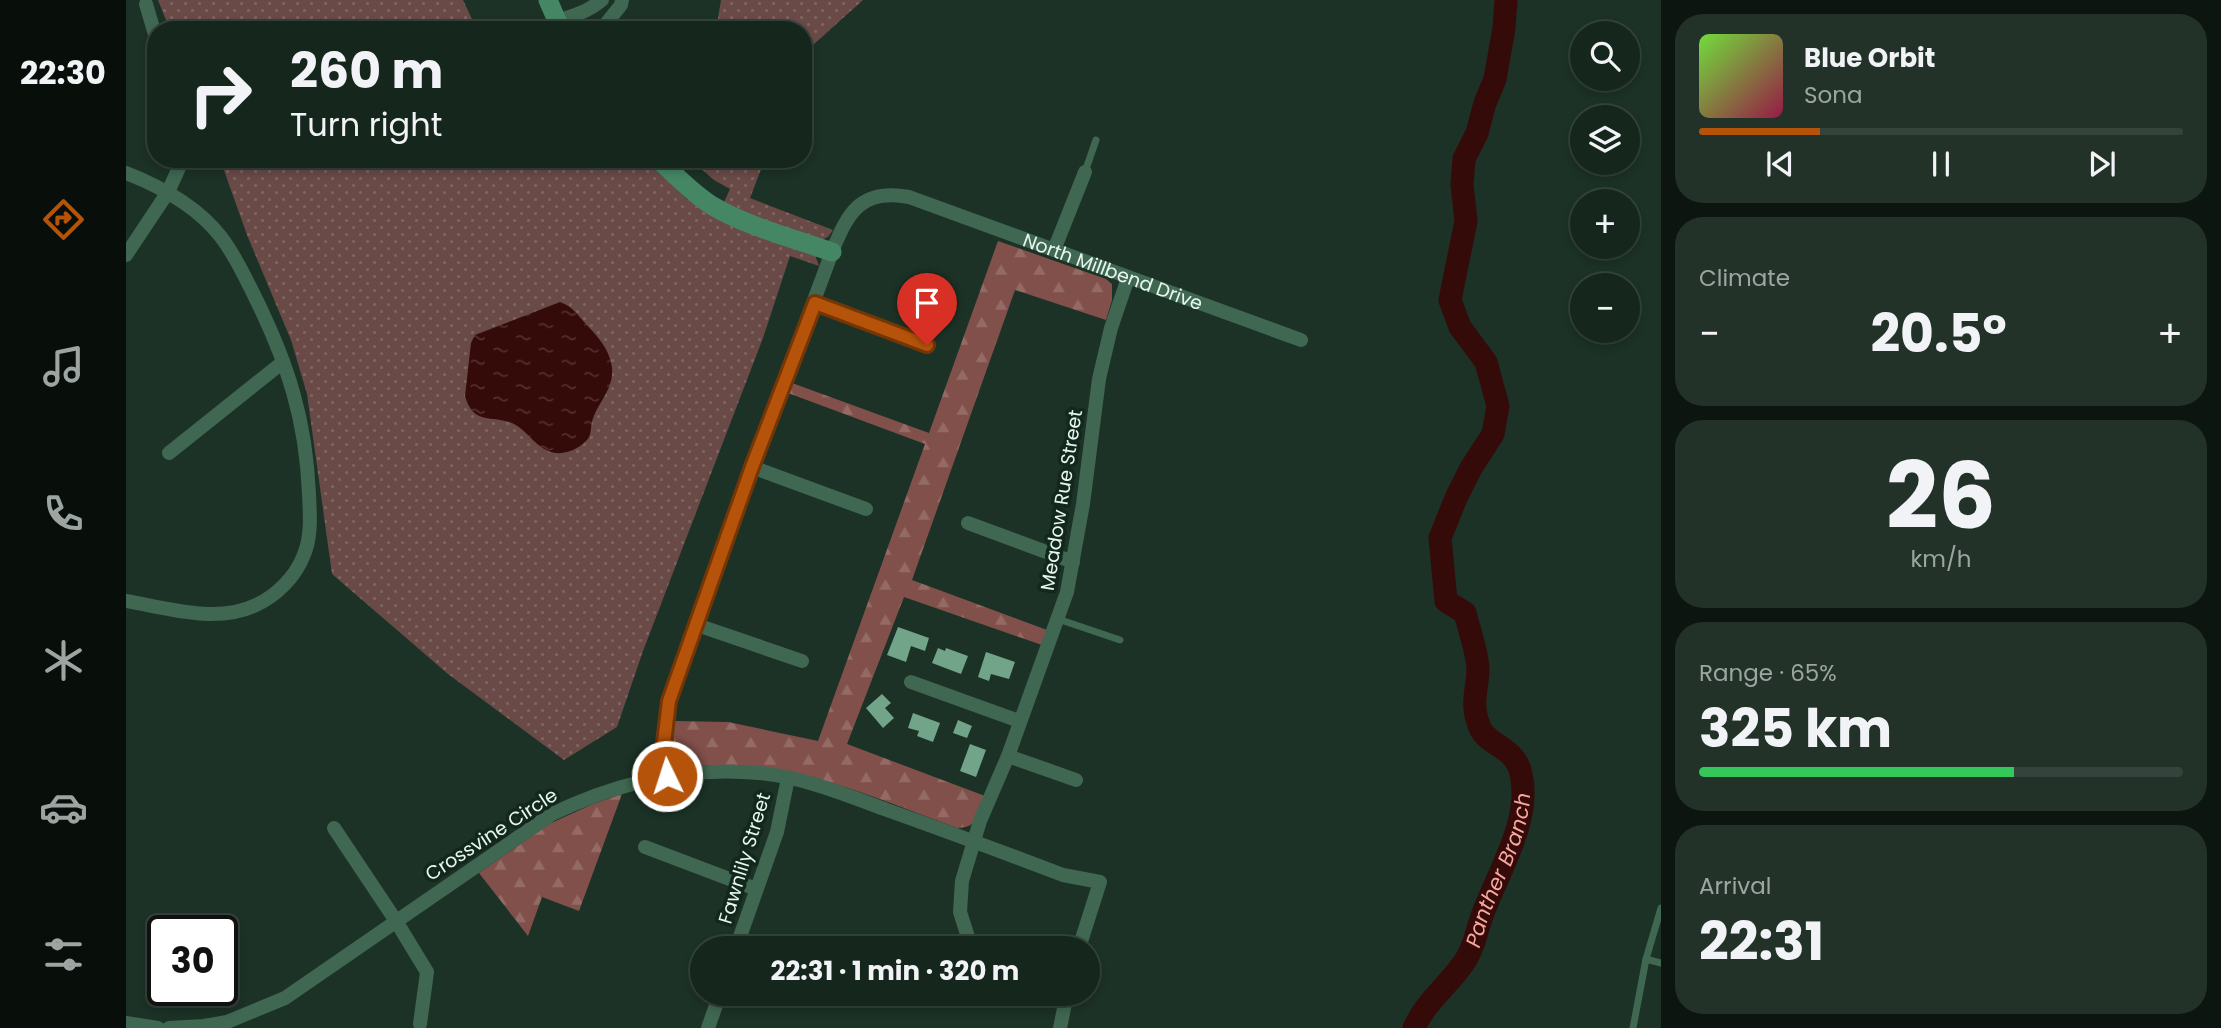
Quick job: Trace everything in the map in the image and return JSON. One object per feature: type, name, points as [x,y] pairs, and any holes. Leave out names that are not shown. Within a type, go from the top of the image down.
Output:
[{"type":"street","points":[[548,0],[551,21]]},
{"type":"street","points":[[565,21],[580,15],[602,0]]},
{"type":"street","points":[[608,21],[622,0]]},
{"type":"street","points":[[146,4],[151,21]]},
{"type":"street","points":[[126,255],[167,192],[179,168]]},
{"type":"street","points":[[667,168],[685,186],[712,205],[750,223],[832,252]]},
{"type":"street","points":[[1054,250],[1084,172]]},
{"type":"street","points":[[126,173],[186,204],[220,236],[246,277],[271,328],[294,388],[306,446],[309,534],[304,556],[294,573],[271,596],[257,605],[219,614],[126,601]]},
{"type":"street","name":"North Millbend Drive","points":[[667,776],[663,751],[669,701],[832,252],[845,222],[855,208],[868,199],[889,194],[925,203],[1301,340]]},
{"type":"street","name":"Meadow Rue Street","points":[[968,936],[960,912],[962,881],[973,842],[1008,756],[1067,592],[1085,492],[1099,379],[1111,328],[1128,278]]},
{"type":"street","points":[[815,303],[927,345]]},
{"type":"street","points":[[169,453],[284,362]]},
{"type":"street","points":[[752,467],[866,509]]},
{"type":"street","points":[[968,523],[1073,562]]},
{"type":"street","points":[[697,625],[802,661]]},
{"type":"street","points":[[911,682],[1019,721]]},
{"type":"street","points":[[1008,756],[1076,780]]},
{"type":"street","name":"Crossvine Circle","points":[[169,1028],[204,1027],[226,1022],[285,998],[552,814],[612,789],[694,772],[739,772],[788,778],[858,800],[1063,875],[1100,882],[1083,936]]},
{"type":"street","name":"Fawnlily Street","points":[[740,936],[777,832],[788,778]]},
{"type":"street","points":[[334,828],[396,920],[427,972],[420,1024]]},
{"type":"street","points":[[645,848],[756,889]]},
{"type":"street","points":[[711,1026],[717,1006]]},
{"type":"street","points":[[1060,1028],[1065,1006]]},
{"type":"street","points":[[126,1023],[158,1028]]},
{"type":"lane","points":[[1084,172],[1096,140]]},
{"type":"lane","points":[[1058,619],[1120,640]]},
{"type":"lane","points":[[1633,1028],[1646,959],[1661,908]]},
{"type":"lane","points":[[1646,959],[1661,963]]},
{"type":"shaded area","points":[[158,0],[463,0],[473,21],[166,21]]},
{"type":"shaded area","points":[[721,0],[863,0],[812,46],[812,21],[718,21]]},
{"type":"shaded area","points":[[223,168],[654,168],[687,199],[717,217],[730,189],[700,168],[762,168],[750,198],[833,230],[828,237],[821,240],[815,255],[819,266],[790,256],[763,338],[643,651],[617,727],[564,760],[448,674],[332,574],[307,394],[291,340],[247,235]]},
{"type":"green space","points":[[998,241],[1106,279],[1112,284],[1112,300],[1106,320],[1015,290],[912,580],[1047,630],[1042,645],[904,597],[847,744],[985,796],[977,818],[970,825],[957,828],[856,791],[790,773],[756,767],[683,767],[673,755],[674,721],[728,722],[818,741],[925,444],[788,393],[792,383],[929,433]]},
{"type":"green space","points":[[622,794],[579,911],[542,897],[528,936],[479,873],[549,824]]},
{"type":"water","points":[[560,302],[574,311],[606,349],[612,376],[608,390],[594,415],[589,437],[575,449],[560,453],[543,448],[512,423],[478,415],[468,405],[465,396],[471,343],[475,335]]},
{"type":"building","points":[[898,627],[929,638],[925,651],[911,646],[906,662],[887,655]]},
{"type":"building","points":[[938,648],[968,656],[961,674],[932,663]]},
{"type":"building","points":[[986,652],[1015,662],[1009,679],[991,674],[989,681],[978,677]]},
{"type":"building","points":[[882,694],[891,703],[885,708],[894,718],[883,728],[866,708]]},
{"type":"building","points":[[913,713],[940,723],[933,742],[917,736],[919,731],[908,728]]},
{"type":"building","points":[[958,720],[972,726],[967,738],[953,733]]},
{"type":"building","points":[[970,744],[986,750],[976,777],[960,771]]},
{"type":"waterway","name":"Panther Branch","points":[[1414,1028],[1468,955],[1511,846],[1522,810],[1523,792],[1518,765],[1508,752],[1484,734],[1477,719],[1477,657],[1465,613],[1446,601],[1440,538],[1471,468],[1493,434],[1498,406],[1486,362],[1460,327],[1450,300],[1466,221],[1462,185],[1464,159],[1477,133],[1495,79],[1506,0]]},
{"type":"route","points":[[667,776],[663,751],[669,701],[752,467],[815,303],[927,345]]}]
